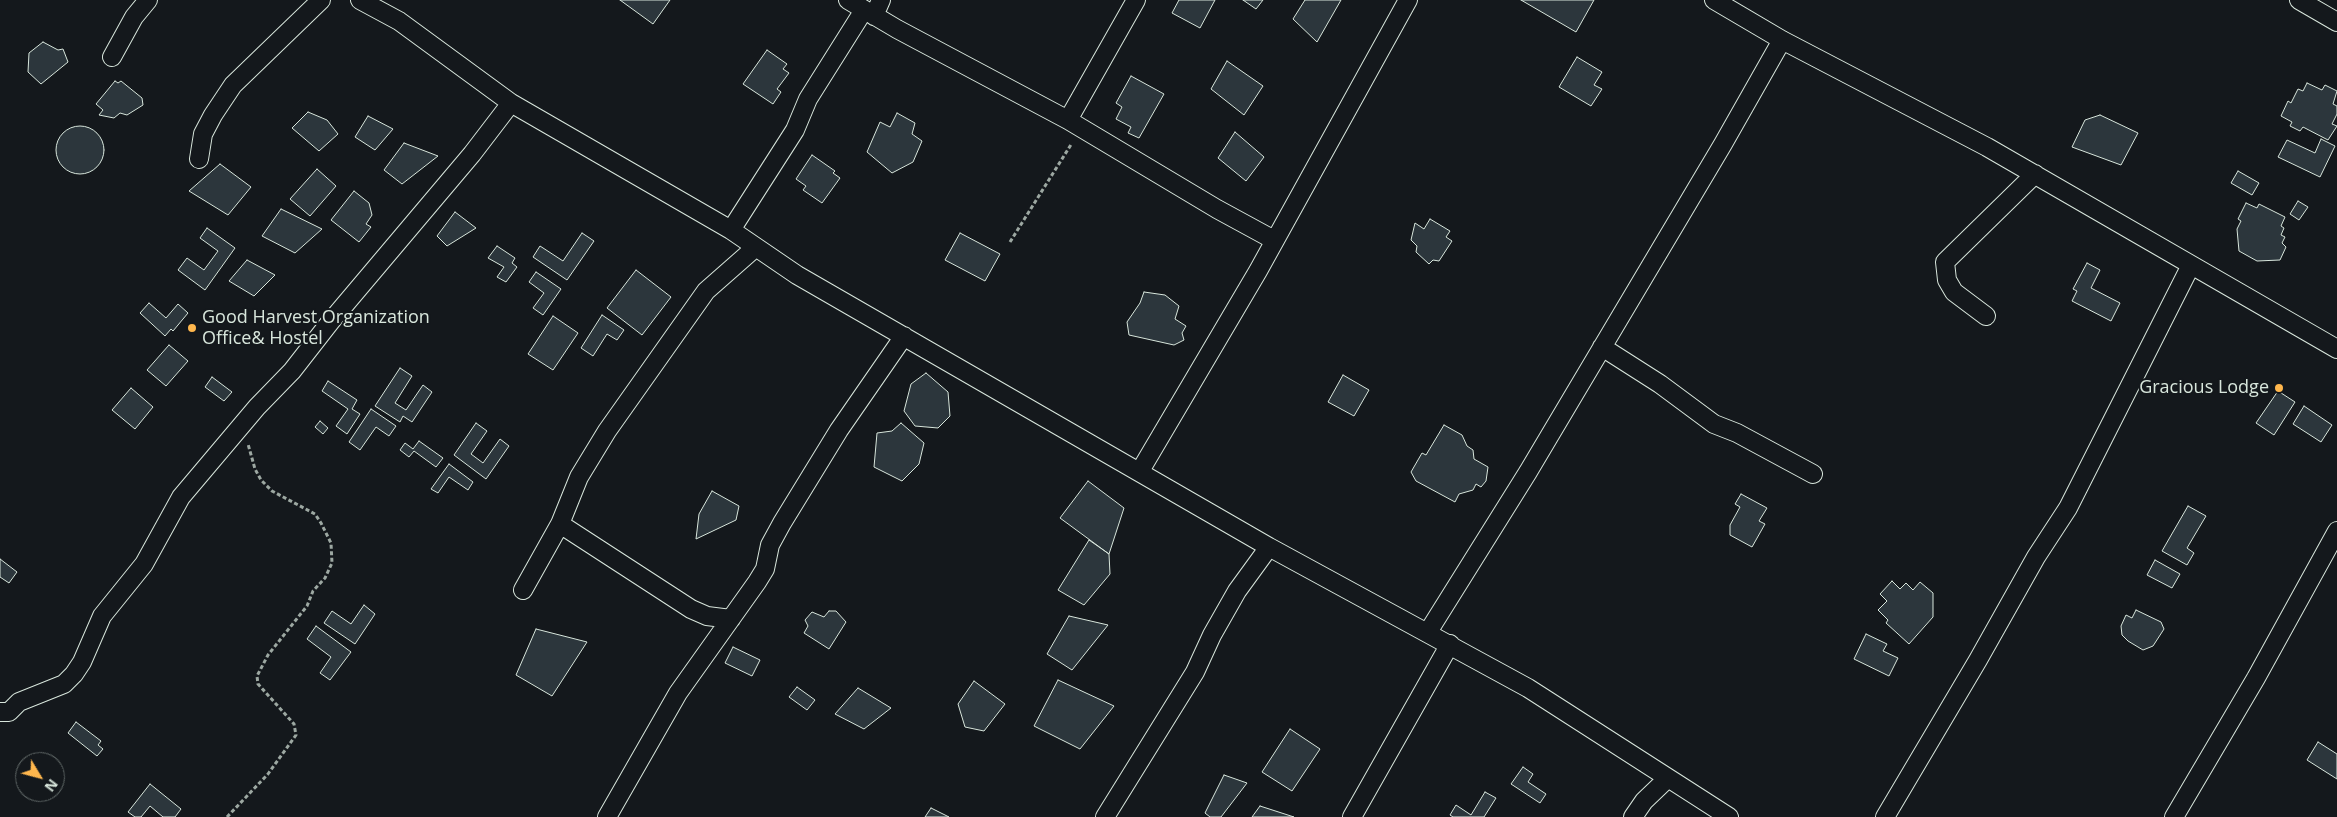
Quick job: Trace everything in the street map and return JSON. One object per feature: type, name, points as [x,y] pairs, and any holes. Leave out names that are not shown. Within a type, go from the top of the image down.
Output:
[{"type":"street","points":[[112,57],[134,17],[148,0]]},
{"type":"street","points":[[199,159],[204,134],[213,115],[233,85],[321,0]]},
{"type":"street","points":[[360,0],[399,22],[511,103],[731,230],[797,275],[1269,546],[1528,688],[1728,817]]},
{"type":"street","points":[[848,0],[1075,124],[1111,147],[1274,240]]},
{"type":"street","points":[[731,230],[795,130],[808,99],[869,13],[881,0]]},
{"type":"street","points":[[1075,124],[1136,0]]},
{"type":"street","points":[[1140,471],[1274,240],[1408,0]]},
{"type":"street","points":[[1714,0],[1782,40],[1987,146],[2337,349]]},
{"type":"street","points":[[2299,0],[2337,22]]},
{"type":"street","points":[[1428,632],[1528,472],[1723,144],[1782,40]]},
{"type":"street","points":[[0,712],[9,712],[19,702],[64,684],[74,674],[82,662],[102,616],[144,564],[181,497],[245,421],[292,371],[337,314],[472,154],[511,103]]},
{"type":"street","points":[[1986,316],[1954,292],[1947,280],[1944,262],[2035,174]]},
{"type":"street","points":[[523,590],[560,524],[579,477],[607,431],[706,291],[756,247]]},
{"type":"street","points":[[1885,817],[1978,660],[2036,557],[2068,508],[2191,265]]},
{"type":"street","points":[[607,817],[678,693],[731,619],[764,568],[770,545],[787,514],[839,430],[904,336]]},
{"type":"street","points":[[1602,347],[1660,384],[1714,424],[1737,433],[1812,474]]},
{"type":"street","points":[[560,524],[691,609],[707,616],[731,619]]},
{"type":"street","points":[[2174,817],[2256,678],[2337,531]]},
{"type":"street","points":[[1105,817],[1195,672],[1212,635],[1237,591],[1269,546]]},
{"type":"street","points":[[1352,817],[1450,644]]},
{"type":"street","points":[[1633,817],[1644,801],[1668,778]]},
{"type":"path","points":[[1010,242],[1075,124]]},
{"type":"path","points":[[227,817],[268,774],[296,735],[294,724],[258,684],[257,676],[268,655],[307,606],[313,591],[324,578],[332,563],[331,543],[315,514],[272,491],[261,480],[255,470],[245,421]]},
{"type":"building","points":[[620,0],[670,0],[653,24]]},
{"type":"building","points":[[1179,0],[1215,0],[1200,28],[1172,13]]},
{"type":"building","points":[[1243,0],[1263,0],[1256,9]]},
{"type":"building","points":[[1305,0],[1341,0],[1317,42],[1293,19]]},
{"type":"building","points":[[1521,0],[1594,0],[1576,32]]},
{"type":"building","points":[[43,42],[58,50],[63,49],[68,62],[41,84],[28,72],[29,53]]},
{"type":"building","points":[[767,50],[787,64],[783,69],[789,73],[777,89],[781,92],[773,104],[743,84]]},
{"type":"building","points":[[1577,57],[1602,72],[1594,85],[1602,89],[1591,106],[1559,87]]},
{"type":"building","points":[[1227,61],[1263,86],[1244,115],[1211,89]]},
{"type":"building","points":[[1131,76],[1164,94],[1139,138],[1128,133],[1131,127],[1116,119],[1122,107],[1116,103]]},
{"type":"building","points":[[115,81],[118,83],[121,81],[142,98],[143,105],[127,115],[120,113],[114,118],[99,115],[103,110],[96,104]]},
{"type":"building","points":[[2307,83],[2322,90],[2325,85],[2337,91],[2333,104],[2337,106],[2337,114],[2332,124],[2337,126],[2328,140],[2303,127],[2300,131],[2290,126],[2292,122],[2281,116],[2288,101],[2291,103],[2298,89],[2303,91]]},
{"type":"building","points":[[308,112],[327,120],[338,134],[319,151],[292,128]]},
{"type":"building","points":[[897,113],[915,123],[912,134],[922,141],[913,162],[892,173],[867,152],[880,122],[890,127]]},
{"type":"building","points":[[2100,115],[2138,133],[2121,165],[2072,147],[2085,120]]},
{"type":"building","points":[[368,116],[393,129],[375,150],[355,137]]},
{"type":"building","points":[[75,126],[85,126],[97,133],[104,145],[104,155],[97,167],[85,174],[75,174],[67,170],[60,163],[56,155],[56,145],[60,137],[67,130]]},
{"type":"building","points":[[1235,132],[1264,157],[1246,181],[1218,158]]},
{"type":"building","points":[[2321,139],[2335,146],[2320,177],[2278,157],[2287,140],[2315,153]]},
{"type":"building","points":[[404,143],[438,156],[402,184],[384,170]]},
{"type":"building","points":[[812,155],[835,171],[833,173],[840,178],[822,203],[803,190],[806,186],[796,179]]},
{"type":"building","points":[[220,164],[251,187],[228,215],[189,191]]},
{"type":"building","points":[[317,169],[336,186],[310,216],[290,199]]},
{"type":"building","points":[[2238,171],[2259,183],[2252,195],[2231,183]]},
{"type":"building","points":[[354,191],[369,203],[372,215],[366,224],[371,227],[359,242],[331,220]]},
{"type":"building","points":[[2298,201],[2308,207],[2299,220],[2290,214]]},
{"type":"building","points":[[2246,203],[2257,208],[2259,204],[2285,217],[2281,226],[2284,228],[2281,235],[2285,237],[2282,243],[2286,247],[2280,260],[2257,261],[2239,251],[2237,229],[2241,221],[2238,219]]},
{"type":"building","points":[[281,209],[322,229],[295,253],[262,236]]},
{"type":"building","points":[[455,212],[476,228],[447,246],[437,236]]},
{"type":"building","points":[[1430,219],[1450,231],[1446,237],[1452,241],[1439,261],[1433,260],[1429,264],[1416,252],[1417,246],[1411,240],[1415,223],[1424,229]]},
{"type":"building","points":[[207,228],[235,248],[205,290],[178,270],[187,258],[204,270],[218,251],[200,238]]},
{"type":"building","points":[[582,233],[594,241],[567,280],[533,257],[540,246],[563,261]]},
{"type":"building","points":[[960,233],[1000,254],[985,281],[945,260]]},
{"type":"building","points":[[497,246],[515,258],[512,263],[517,267],[506,282],[497,277],[504,267],[488,258]]},
{"type":"building","points":[[247,260],[275,275],[254,296],[229,281]]},
{"type":"building","points":[[2087,263],[2100,270],[2091,288],[2120,303],[2111,321],[2072,301],[2077,291],[2073,289]]},
{"type":"building","points":[[636,270],[671,297],[642,335],[607,308]]},
{"type":"building","points":[[536,272],[561,289],[543,315],[533,308],[544,293],[529,282]]},
{"type":"building","points":[[1144,292],[1165,295],[1179,306],[1175,319],[1186,326],[1182,333],[1184,340],[1174,345],[1129,335],[1127,322],[1140,303]]},
{"type":"building","points":[[149,303],[166,318],[178,304],[188,313],[173,331],[171,329],[165,336],[140,313]]},
{"type":"building","points":[[602,315],[624,330],[617,340],[607,334],[593,356],[581,348]]},
{"type":"building","points":[[553,316],[578,333],[553,370],[528,354]]},
{"type":"building","points":[[169,345],[188,361],[166,386],[147,370]]},
{"type":"building","points":[[400,368],[412,376],[395,403],[406,410],[423,385],[432,392],[412,422],[403,416],[400,422],[375,406]]},
{"type":"building","points":[[926,373],[948,392],[950,416],[938,428],[915,426],[904,411],[911,384]]},
{"type":"building","points":[[1343,375],[1369,390],[1354,416],[1328,402]]},
{"type":"building","points":[[212,377],[232,392],[224,401],[205,387]]},
{"type":"building","points":[[328,381],[357,400],[352,409],[360,414],[347,434],[336,426],[348,409],[322,391]]},
{"type":"building","points":[[131,388],[153,407],[135,429],[112,410]]},
{"type":"building","points":[[2278,391],[2295,402],[2274,435],[2256,423]]},
{"type":"building","points":[[2304,406],[2332,425],[2321,442],[2293,424]]},
{"type":"building","points":[[371,409],[396,426],[389,436],[376,427],[360,450],[349,442]]},
{"type":"building","points":[[320,421],[328,428],[323,434],[315,427]]},
{"type":"building","points":[[476,423],[487,431],[471,454],[483,463],[500,439],[509,446],[486,479],[454,455]]},
{"type":"building","points":[[901,423],[924,443],[919,464],[902,481],[874,467],[877,433],[892,431]]},
{"type":"building","points":[[1444,425],[1462,435],[1467,446],[1473,450],[1474,459],[1488,467],[1486,481],[1481,487],[1476,484],[1473,490],[1459,494],[1455,502],[1416,481],[1411,472],[1422,453],[1426,455]]},
{"type":"building","points":[[419,441],[443,458],[436,467],[414,451],[409,457],[400,450],[405,443],[413,449]]},
{"type":"building","points":[[449,464],[473,482],[468,490],[449,477],[438,493],[431,489]]},
{"type":"building","points":[[1088,481],[1124,508],[1109,554],[1060,518]]},
{"type":"building","points":[[712,491],[739,506],[736,520],[696,539],[699,514]]},
{"type":"building","points":[[1741,494],[1767,508],[1759,521],[1765,524],[1752,547],[1730,535],[1730,525],[1740,507],[1735,504]]},
{"type":"building","points":[[2188,506],[2206,516],[2187,548],[2194,553],[2187,565],[2162,551]]},
{"type":"building","points":[[1089,540],[1109,554],[1110,574],[1084,605],[1058,590]]},
{"type":"building","points":[[0,559],[17,572],[9,583],[0,577]]},
{"type":"building","points":[[2155,560],[2180,574],[2172,588],[2147,575]]},
{"type":"building","points":[[1892,581],[1900,589],[1906,583],[1913,590],[1920,582],[1933,593],[1933,617],[1909,644],[1886,623],[1888,620],[1878,610],[1887,601],[1880,594]]},
{"type":"building","points":[[364,605],[375,614],[355,644],[324,623],[332,611],[351,624]]},
{"type":"building","points":[[2136,610],[2161,622],[2164,629],[2153,646],[2143,650],[2122,635],[2121,626],[2126,615],[2132,618]]},
{"type":"building","points":[[829,611],[836,611],[846,622],[829,649],[804,633],[808,626],[805,620],[812,612],[824,617]]},
{"type":"building","points":[[1069,616],[1108,625],[1072,670],[1047,654]]},
{"type":"building","points":[[316,626],[351,652],[330,680],[320,673],[331,657],[307,639]]},
{"type":"building","points":[[536,629],[587,642],[552,696],[516,675]]},
{"type":"building","points":[[1866,634],[1887,644],[1883,651],[1898,658],[1889,676],[1854,659]]},
{"type":"building","points":[[733,647],[760,660],[752,676],[725,663]]},
{"type":"building","points":[[1058,680],[1114,706],[1080,749],[1034,726]]},
{"type":"building","points":[[974,681],[1005,704],[984,731],[965,727],[958,704]]},
{"type":"building","points":[[797,687],[815,700],[807,710],[789,697]]},
{"type":"building","points":[[858,688],[891,708],[864,729],[835,714]]},
{"type":"building","points":[[76,722],[101,741],[98,745],[103,749],[97,756],[68,733]]},
{"type":"building","points":[[1290,729],[1320,749],[1292,791],[1262,772]]},
{"type":"building","points":[[2318,742],[2337,754],[2337,779],[2307,760]]},
{"type":"building","points":[[1523,767],[1533,774],[1528,782],[1546,794],[1540,803],[1511,784]]},
{"type":"building","points":[[1224,775],[1247,783],[1221,817],[1210,817],[1205,813]]},
{"type":"building","points":[[150,784],[181,809],[175,817],[163,817],[150,806],[141,817],[135,817],[128,812]]},
{"type":"building","points":[[1485,792],[1496,798],[1484,817],[1453,817],[1450,815],[1456,805],[1471,815]]},
{"type":"building","points":[[1260,806],[1294,817],[1252,817]]},
{"type":"building","points":[[931,808],[949,817],[925,817]]},
{"type":"place","name":"Good Harvest Organization Office& Hostel","points":[[192,328]]},
{"type":"place","name":"Gracious Lodge","points":[[2279,388]]}]
